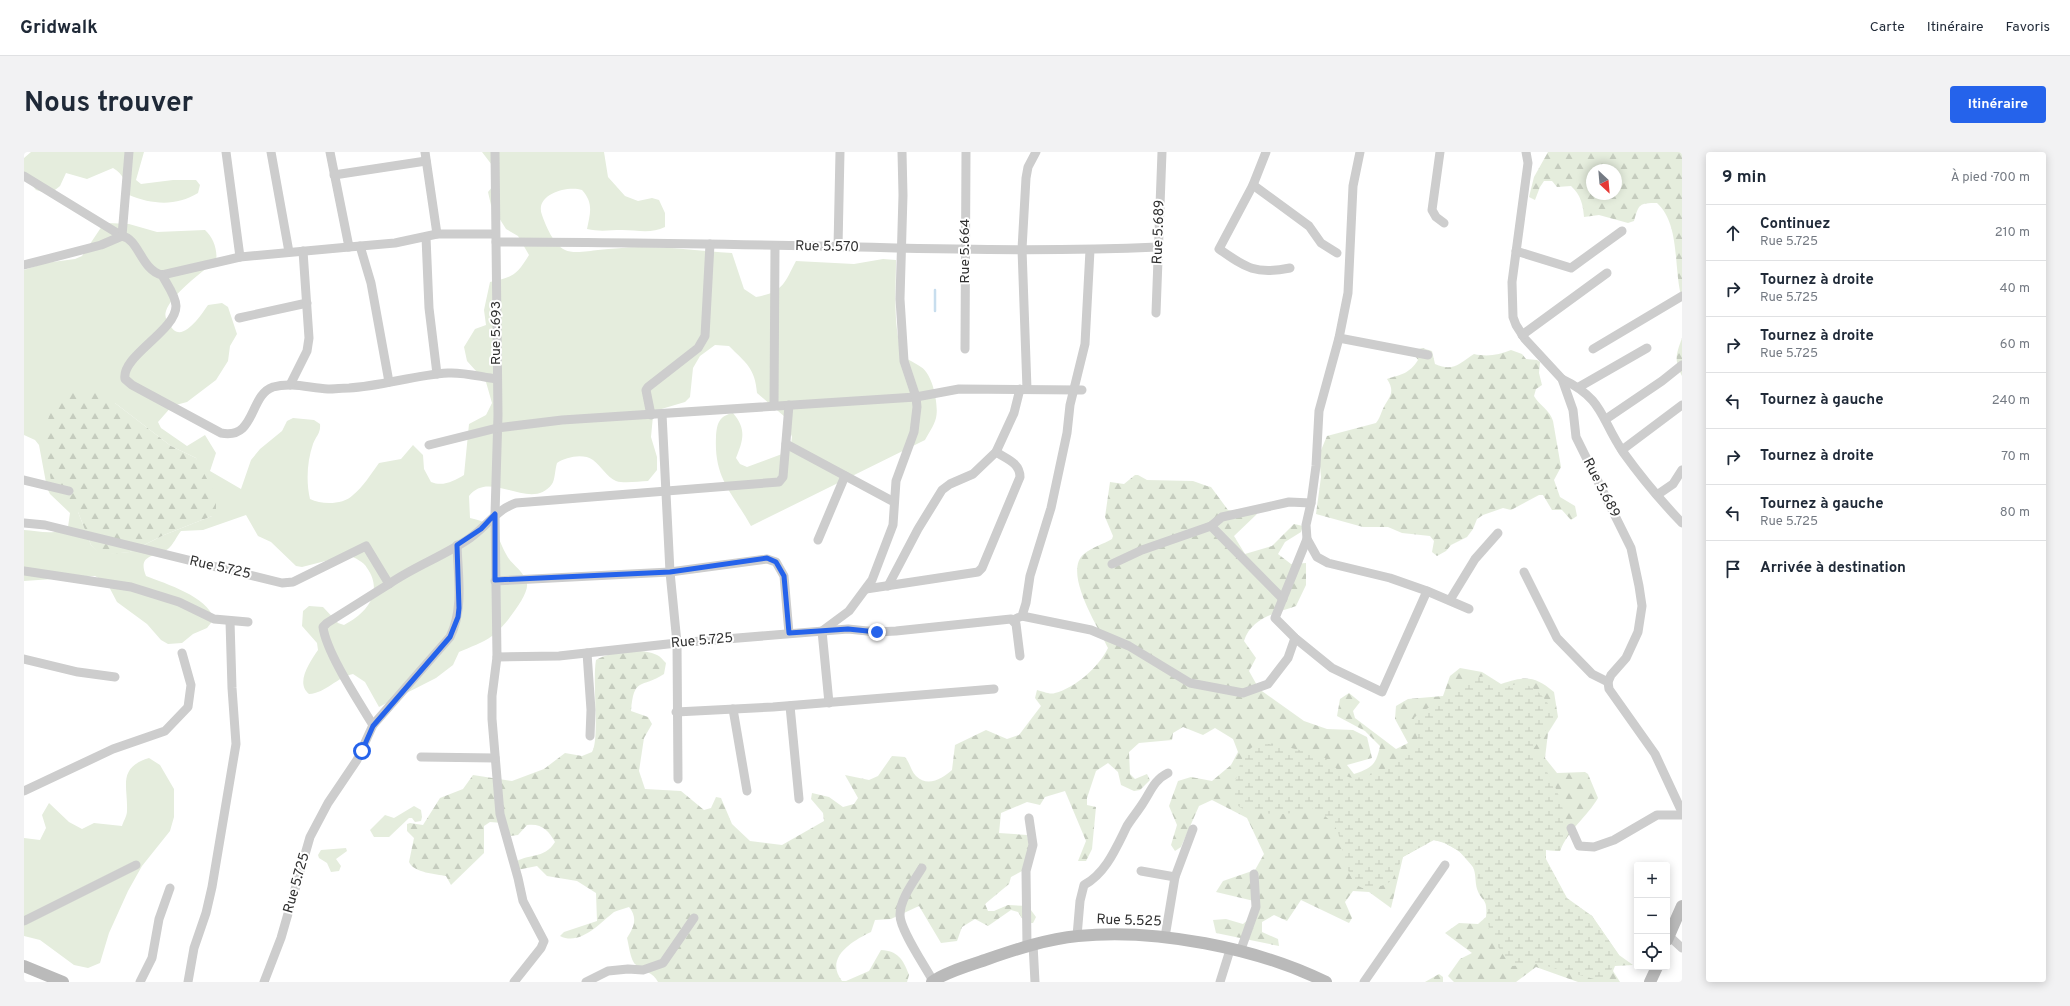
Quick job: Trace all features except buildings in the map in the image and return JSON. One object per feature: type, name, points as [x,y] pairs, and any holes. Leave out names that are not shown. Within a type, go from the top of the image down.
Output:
[{"type":"street","points":[[122,236],[129,152]]},
{"type":"street","points":[[226,152],[240,257]]},
{"type":"street","points":[[270,152],[289,252]]},
{"type":"street","points":[[330,152],[349,246]]},
{"type":"street","name":"Rue 5.693","points":[[495,152],[497,428],[495,514]]},
{"type":"street","points":[[838,247],[840,152]]},
{"type":"street","points":[[830,703],[822,631],[849,611],[872,580],[893,524],[896,481],[914,432],[916,396],[904,361],[900,299],[903,195],[902,152]]},
{"type":"street","name":"Rue 5.664","points":[[965,349],[966,152]]},
{"type":"street","points":[[888,586],[918,529],[942,490],[950,484],[972,474],[996,452],[1024,389],[1022,250],[1026,178],[1028,167],[1036,152]]},
{"type":"street","name":"Rue 5.689","points":[[1156,313],[1162,152]]},
{"type":"street","points":[[1266,152],[1253,185],[1219,249],[1244,267],[1254,270],[1290,268]]},
{"type":"street","points":[[1360,152],[1353,186],[1348,294],[1339,338],[1319,410],[1311,503],[1306,525],[1307,538],[1317,557],[1328,563],[1390,578],[1450,600],[1469,609]]},
{"type":"street","points":[[1440,152],[1432,210],[1444,223]]},
{"type":"street","name":"Rue 5.689","points":[[1526,152],[1528,163],[1512,282],[1513,317],[1522,335],[1562,379],[1573,410],[1576,437],[1631,548],[1639,586],[1642,606],[1638,632],[1626,658],[1612,674],[1608,682]]},
{"type":"street","points":[[334,175],[426,156],[437,234]]},
{"type":"street","points":[[24,176],[130,241],[152,271],[162,275],[176,302],[173,319],[124,374],[128,382],[221,433],[228,434],[240,430],[246,424],[267,390],[290,385],[327,389],[369,386],[436,374],[450,373],[496,379]]},
{"type":"street","points":[[1253,185],[1309,226],[1322,243],[1337,253]]},
{"type":"street","points":[[1516,251],[1571,268],[1622,231]]},
{"type":"street","name":"Rue 5.570","points":[[162,275],[240,257],[395,243],[437,234],[495,238],[901,249],[1090,250],[1158,247]]},
{"type":"street","points":[[24,265],[102,245],[122,236]]},
{"type":"street","points":[[426,237],[429,308],[436,374]]},
{"type":"street","points":[[651,415],[646,390],[648,387],[698,348],[705,336],[710,244]]},
{"type":"street","points":[[360,246],[371,283],[389,382]]},
{"type":"street","points":[[774,406],[775,246]]},
{"type":"street","points":[[1020,656],[1016,624],[1026,603],[1030,576],[1051,508],[1068,433],[1070,405],[1078,390],[1085,344],[1090,250]]},
{"type":"street","points":[[290,385],[307,351],[309,338],[303,251]]},
{"type":"street","points":[[1522,335],[1606,273]]},
{"type":"street","points":[[1593,349],[1682,296]]},
{"type":"street","points":[[239,318],[307,303]]},
{"type":"street","points":[[1339,338],[1428,355]]},
{"type":"street","points":[[1579,387],[1648,348]]},
{"type":"street","points":[[1606,419],[1682,365]]},
{"type":"street","points":[[1562,379],[1579,387],[1598,406],[1622,450],[1657,495],[1682,523]]},
{"type":"street","points":[[429,445],[497,428],[562,420],[916,396],[959,389],[1078,390]]},
{"type":"street","points":[[373,726],[336,660],[324,633],[323,627],[327,623],[420,564],[457,545],[481,529],[505,506],[516,503],[779,482],[783,477],[789,405]]},
{"type":"street","points":[[1622,450],[1682,405]]},
{"type":"street","points":[[662,414],[670,572],[677,643],[676,712],[678,779]]},
{"type":"street","points":[[786,444],[894,502]]},
{"type":"street","points":[[866,589],[974,573],[978,572],[982,568],[1020,477],[1020,469],[1017,465],[996,452]]},
{"type":"street","points":[[1657,495],[1673,484],[1682,470]]},
{"type":"street","points":[[818,540],[845,476]]},
{"type":"street","points":[[24,480],[69,491]]},
{"type":"street","points":[[1112,564],[1142,550],[1211,526],[1222,517],[1290,502],[1311,503]]},
{"type":"street","points":[[495,514],[495,580],[498,649],[492,696],[495,758],[500,814],[523,901],[544,941],[541,948],[514,982]]},
{"type":"street","name":"Rue 5.725","points":[[24,523],[46,526],[282,583],[293,582],[366,546],[389,584]]},
{"type":"street","points":[[1211,526],[1283,599]]},
{"type":"street","points":[[1450,600],[1475,559],[1498,533]]},
{"type":"street","points":[[1307,538],[1275,618],[1295,638],[1332,668],[1382,692],[1427,591]]},
{"type":"street","name":"Rue 5.725","points":[[264,982],[281,938],[310,837],[328,803],[357,760],[373,726],[450,637],[455,627],[459,608],[457,545]]},
{"type":"street","points":[[495,580],[670,572],[767,558],[776,562],[784,576],[789,633]]},
{"type":"street","points":[[24,571],[131,587],[179,602],[214,619],[248,622]]},
{"type":"street","points":[[1524,572],[1557,638],[1592,674],[1608,682],[1609,689],[1655,754],[1682,813],[1657,815],[1614,840],[1594,847],[1579,846],[1571,828]]},
{"type":"street","points":[[848,629],[849,611]]},
{"type":"street","name":"Rue 5.725","points":[[497,657],[559,656],[677,643],[848,629],[877,632],[896,631],[1018,618],[1091,630],[1129,646],[1190,683],[1243,693],[1268,684],[1288,658],[1295,638]]},
{"type":"street","points":[[188,982],[194,948],[206,913],[212,887],[236,744],[232,688],[230,621]]},
{"type":"street","points":[[24,791],[113,749],[165,731],[188,707],[191,685],[182,653]]},
{"type":"street","points":[[586,653],[591,710],[590,736]]},
{"type":"street","points":[[24,659],[78,672],[115,677]]},
{"type":"street","points":[[676,712],[790,706],[994,689]]},
{"type":"street","points":[[790,706],[799,798]]},
{"type":"street","points":[[734,709],[747,791]]},
{"type":"street","points":[[421,757],[495,758]]},
{"type":"street","points":[[1077,936],[1080,901],[1084,885],[1093,880],[1112,856],[1128,826],[1144,803],[1155,783],[1161,776],[1168,773]]},
{"type":"street","points":[[1029,818],[1033,845],[1026,870],[1030,945],[1035,982]]},
{"type":"street","points":[[1165,937],[1175,877],[1193,829]]},
{"type":"street","points":[[24,922],[136,865]]},
{"type":"street","points":[[1364,982],[1445,865]]},
{"type":"street","points":[[922,868],[909,889],[900,914],[903,927],[932,981]]},
{"type":"street","points":[[1141,871],[1175,877]]},
{"type":"street","points":[[1220,982],[1256,907],[1254,874]]},
{"type":"street","points":[[140,982],[152,958],[159,919],[170,888]]},
{"type":"street","points":[[1670,934],[1682,906]]},
{"type":"street","points":[[586,982],[608,971],[628,969],[642,970],[664,963],[694,918]]},
{"type":"street","name":"Rue 5.525","points":[[932,981],[1030,945],[1077,936],[1140,935],[1165,937],[1235,951],[1292,967],[1326,982]]},
{"type":"street","points":[[1670,939],[1682,948]]},
{"type":"street","points":[[24,966],[63,982]]},
{"type":"street","points":[[1650,982],[1655,970]]},
{"type":"street","points":[[24,974],[44,982]]},
{"type":"green space","points":[[31,152],[144,152],[136,180],[141,184],[173,180],[196,180],[200,185],[198,193],[182,200],[165,203],[147,201],[129,195],[126,183],[122,176],[113,168],[87,179],[66,173],[60,186],[50,194],[36,190],[27,179],[24,178],[24,158]]},
{"type":"green space","points":[[482,152],[604,152],[608,177],[625,196],[638,201],[652,198],[659,200],[665,213],[665,227],[649,231],[601,231],[587,229],[590,204],[586,195],[582,190],[561,190],[547,197],[541,208],[542,215],[548,229],[557,244],[565,250],[577,252],[640,247],[675,248],[732,253],[744,289],[756,297],[765,295],[782,286],[796,261],[854,264],[883,259],[896,260],[896,317],[898,339],[901,350],[904,356],[918,365],[929,376],[936,398],[936,418],[925,440],[751,526],[721,475],[716,451],[718,424],[722,418],[733,413],[742,430],[742,441],[736,458],[740,464],[747,467],[782,454],[791,444],[792,437],[785,417],[757,393],[756,384],[749,366],[729,346],[715,345],[700,356],[693,368],[690,397],[685,402],[658,410],[653,416],[651,437],[657,457],[657,470],[648,481],[616,481],[593,460],[580,456],[565,459],[557,463],[553,482],[543,492],[533,494],[522,493],[488,486],[478,489],[469,496],[470,518],[486,523],[491,526],[497,534],[508,558],[525,579],[527,584],[524,596],[508,620],[492,636],[481,643],[459,652],[453,665],[436,678],[379,707],[365,682],[353,674],[342,678],[315,693],[309,694],[303,684],[305,672],[318,650],[317,643],[302,626],[303,611],[309,606],[323,607],[338,623],[344,625],[352,620],[366,608],[373,593],[374,585],[372,577],[366,566],[359,560],[349,555],[302,567],[296,566],[271,542],[258,536],[246,515],[203,530],[181,531],[168,549],[149,557],[144,564],[146,576],[195,597],[210,611],[214,619],[207,628],[193,634],[182,643],[168,644],[161,640],[147,624],[117,602],[107,583],[95,576],[24,581],[24,530],[53,532],[64,530],[68,527],[70,513],[50,494],[47,488],[39,445],[35,440],[24,435],[24,270],[45,263],[75,259],[82,256],[102,226],[108,223],[129,224],[157,232],[205,230],[214,244],[216,261],[188,284],[174,298],[165,313],[166,317],[175,331],[185,331],[196,321],[208,305],[222,303],[228,307],[237,334],[230,346],[228,361],[216,380],[187,402],[172,406],[158,422],[161,428],[187,446],[205,435],[216,453],[210,471],[241,489],[251,460],[260,449],[282,431],[287,421],[293,418],[314,420],[320,424],[320,430],[313,444],[308,464],[308,486],[310,499],[326,503],[344,501],[357,492],[379,463],[401,459],[413,445],[423,455],[424,469],[431,482],[444,484],[464,475],[469,424],[486,415],[492,403],[486,382],[467,361],[464,347],[475,329],[486,325],[484,310],[490,282],[509,277],[521,267],[529,255],[518,236],[506,229],[491,205],[488,192],[498,180],[498,173]],"holes":[[[115,403],[171,446],[196,458],[212,516],[164,535],[130,552],[101,554],[91,545],[78,512]]]},
{"type":"green space","points":[[1548,152],[1682,152],[1682,299],[1670,223],[1665,212],[1657,203],[1643,204],[1637,211],[1634,221],[1628,223],[1599,215],[1584,217],[1581,200],[1571,186],[1557,187],[1552,181],[1544,181],[1535,200],[1529,197],[1534,177]]},
{"type":"green space","points":[[1682,338],[1682,376],[1677,357]]},
{"type":"green space","points":[[1422,348],[1432,351],[1435,364],[1447,367],[1456,366],[1474,354],[1493,355],[1511,350],[1522,354],[1526,359],[1537,360],[1540,362],[1539,373],[1542,385],[1536,389],[1534,396],[1552,417],[1553,421],[1561,467],[1554,480],[1560,497],[1575,506],[1577,516],[1571,520],[1562,510],[1552,510],[1543,495],[1539,495],[1511,510],[1503,508],[1483,515],[1477,519],[1473,529],[1467,537],[1451,545],[1446,551],[1437,556],[1432,552],[1434,541],[1430,536],[1402,533],[1388,527],[1363,527],[1316,514],[1321,477],[1319,455],[1327,436],[1376,423],[1391,392],[1390,384],[1387,379],[1405,373],[1415,365],[1418,360],[1414,354],[1416,350]]},
{"type":"green space","points":[[90,389],[115,403],[171,446],[196,458],[216,496],[216,510],[212,516],[164,535],[130,552],[101,555],[91,545],[78,512],[56,493],[51,481],[45,444],[45,429],[50,413],[64,397],[76,390]]},
{"type":"green space","points":[[1135,475],[1147,480],[1193,481],[1211,487],[1228,510],[1257,514],[1234,536],[1245,554],[1272,546],[1294,524],[1303,526],[1301,532],[1285,542],[1278,554],[1291,564],[1306,563],[1306,585],[1296,606],[1265,618],[1252,627],[1247,633],[1244,641],[1256,658],[1249,671],[1259,689],[1304,721],[1327,729],[1353,730],[1367,737],[1372,758],[1347,765],[1354,774],[1369,768],[1375,762],[1380,746],[1365,731],[1337,716],[1340,699],[1349,693],[1360,702],[1353,711],[1355,718],[1396,749],[1408,743],[1395,719],[1396,706],[1408,699],[1443,696],[1450,676],[1460,668],[1482,672],[1501,684],[1517,679],[1535,680],[1541,682],[1554,692],[1558,717],[1548,733],[1545,758],[1557,773],[1585,772],[1588,774],[1598,798],[1563,843],[1560,851],[1546,850],[1545,859],[1567,899],[1592,916],[1619,955],[1633,965],[1615,966],[1613,971],[1620,982],[1578,982],[1536,967],[1516,982],[1454,982],[1448,976],[1460,959],[1472,953],[1445,933],[1459,923],[1478,924],[1486,917],[1486,906],[1477,889],[1474,869],[1470,862],[1456,849],[1434,840],[1403,857],[1391,908],[1369,892],[1353,891],[1345,902],[1352,918],[1349,923],[1301,900],[1287,921],[1274,915],[1262,922],[1262,932],[1278,939],[1279,946],[1216,933],[1213,920],[1226,919],[1243,924],[1256,913],[1254,901],[1216,892],[1223,881],[1255,870],[1264,854],[1247,818],[1212,800],[1199,806],[1181,847],[1175,851],[1171,845],[1177,825],[1169,806],[1178,781],[1191,777],[1212,781],[1231,765],[1238,752],[1233,739],[1215,728],[1203,735],[1183,727],[1173,733],[1172,740],[1139,743],[1129,752],[1130,774],[1135,779],[1147,774],[1150,780],[1140,790],[1134,791],[1121,785],[1118,772],[1108,763],[1096,771],[1087,798],[1087,805],[1096,807],[1092,849],[1086,861],[1078,861],[1086,841],[1065,791],[1045,797],[1040,805],[1027,802],[1001,813],[999,833],[1027,835],[1030,848],[1024,870],[1011,877],[1009,884],[985,904],[988,911],[994,911],[1008,905],[1028,906],[1036,917],[1033,923],[1025,923],[1018,912],[1011,910],[988,926],[975,919],[962,927],[957,941],[941,943],[919,906],[891,919],[875,920],[871,932],[849,945],[838,958],[836,965],[837,973],[842,981],[846,981],[869,971],[881,950],[892,952],[902,960],[904,964],[909,975],[907,982],[658,982],[651,974],[636,965],[632,960],[627,938],[632,930],[634,919],[632,911],[629,907],[614,912],[596,928],[582,936],[567,938],[560,936],[564,932],[597,921],[596,893],[577,881],[547,876],[537,866],[517,870],[514,863],[524,858],[541,854],[551,848],[555,842],[547,831],[537,825],[527,825],[518,835],[510,836],[503,823],[490,822],[484,826],[484,853],[451,885],[446,876],[420,871],[415,869],[409,862],[414,838],[407,831],[407,824],[423,825],[440,798],[463,789],[473,775],[512,781],[544,769],[565,753],[582,756],[592,752],[596,723],[596,660],[617,652],[642,651],[662,658],[666,663],[664,674],[640,685],[634,693],[632,700],[631,711],[648,717],[652,724],[644,738],[639,771],[645,789],[681,791],[704,810],[711,808],[716,797],[721,798],[732,824],[750,841],[782,845],[824,821],[823,813],[811,799],[812,793],[829,797],[843,807],[854,804],[858,798],[845,775],[869,780],[878,776],[892,756],[905,757],[914,774],[921,780],[930,781],[940,779],[952,770],[955,745],[986,730],[1007,739],[1019,735],[1041,706],[1035,698],[1037,690],[1053,693],[1070,687],[1086,676],[1104,655],[1108,648],[1084,600],[1077,573],[1078,562],[1084,554],[1094,547],[1112,539],[1113,536],[1105,517],[1110,482],[1124,484]]},
{"type":"green space","points":[[1485,676],[1503,688],[1520,684],[1527,685],[1537,691],[1550,706],[1554,717],[1531,753],[1534,752],[1542,763],[1555,787],[1560,799],[1565,825],[1564,838],[1560,851],[1546,850],[1546,859],[1567,898],[1592,916],[1619,955],[1605,982],[1539,964],[1512,966],[1509,964],[1490,934],[1487,917],[1487,904],[1474,868],[1459,851],[1443,842],[1433,840],[1403,857],[1392,880],[1378,887],[1366,889],[1358,885],[1352,878],[1347,868],[1338,833],[1334,825],[1323,814],[1309,807],[1287,814],[1255,812],[1241,808],[1235,801],[1234,788],[1242,759],[1247,751],[1259,743],[1319,755],[1346,776],[1354,778],[1374,774],[1405,757],[1418,744],[1414,718],[1417,715],[1450,697],[1472,680]]},
{"type":"green space","points":[[149,758],[160,765],[174,789],[174,817],[170,831],[142,866],[128,891],[109,933],[100,963],[88,968],[74,965],[40,940],[24,936],[24,838],[40,840],[46,828],[42,815],[49,803],[69,822],[82,829],[94,823],[122,826],[127,813],[126,779],[128,773],[132,767],[139,762]]},
{"type":"green space","points":[[414,806],[421,810],[421,821],[415,822],[412,818],[409,818],[389,837],[374,837],[370,830],[385,815],[394,818]]},
{"type":"green space","points":[[346,848],[347,851],[336,859],[341,866],[339,871],[331,872],[327,863],[319,858],[318,855],[321,850]]},
{"type":"green space","points":[[1439,974],[1443,977],[1443,982],[1425,982]]},
{"type":"waterway","points":[[935,290],[935,311]]},
{"type":"route","points":[[362,751],[373,726],[420,669],[450,637],[455,627],[459,608],[457,545],[470,538],[495,514],[495,580],[670,572],[767,558],[776,562],[784,576],[789,633],[848,629],[877,632]]}]
